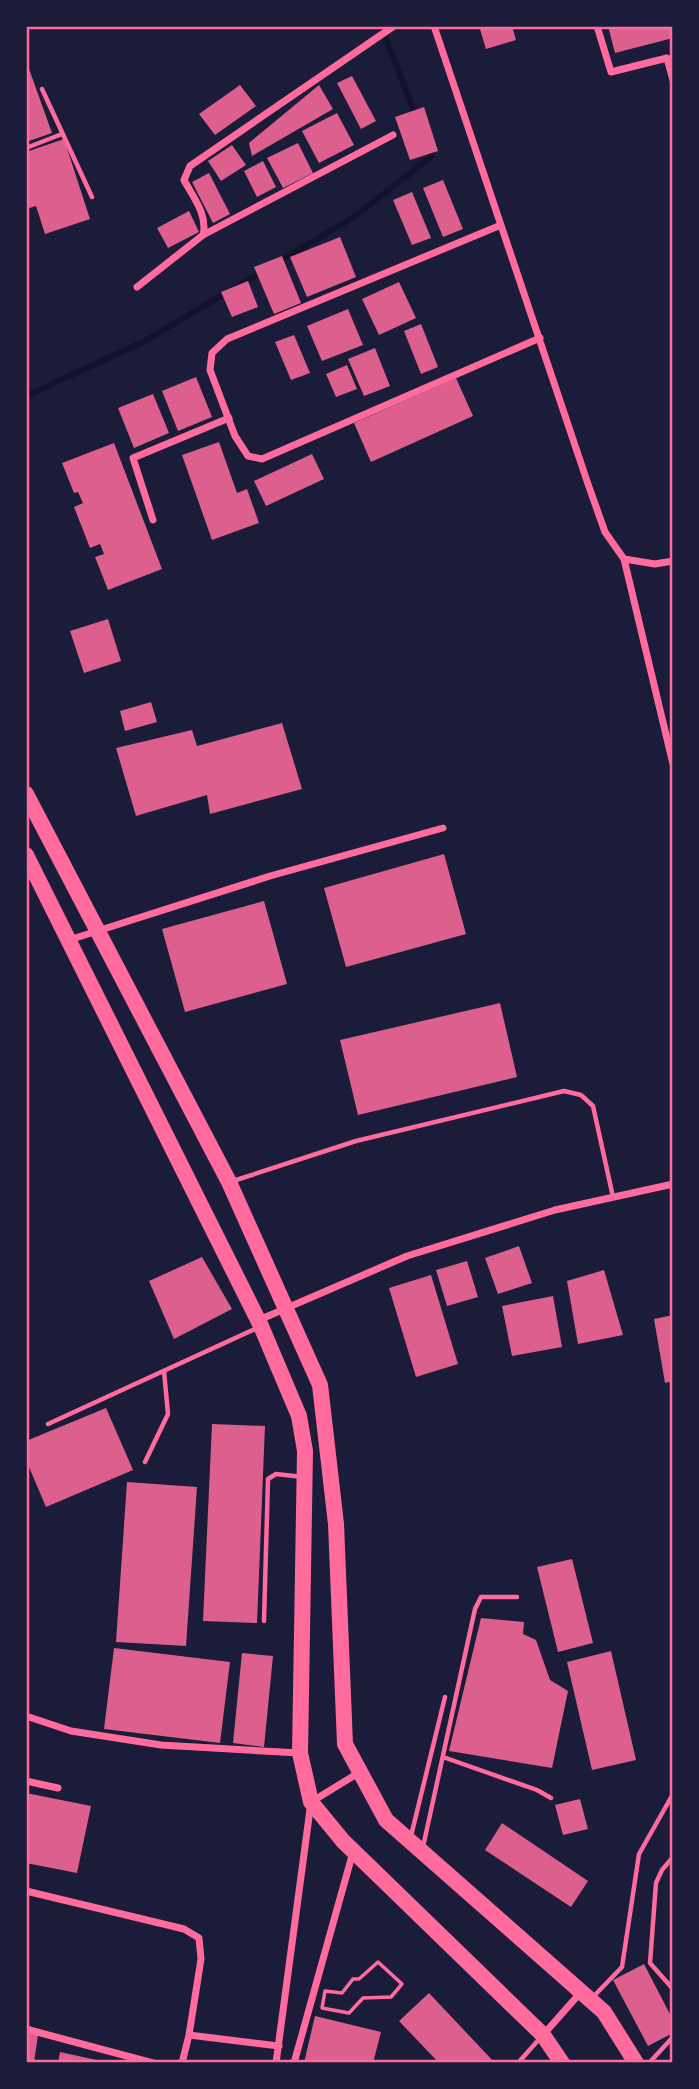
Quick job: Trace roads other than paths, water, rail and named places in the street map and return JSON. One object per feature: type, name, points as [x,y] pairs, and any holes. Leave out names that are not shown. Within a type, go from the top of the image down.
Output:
[{"type":"main road","points":[[26,794],[229,1182],[320,1385],[336,1524],[345,1744],[386,1820],[604,2012],[636,2063]]},
{"type":"main road","points":[[26,855],[259,1323],[299,1416],[304,1451],[300,1753],[311,1802],[353,1851],[542,2035],[562,2063]]},
{"type":"street","points":[[434,26],[605,532],[624,559],[673,764]]},
{"type":"street","points":[[597,26],[611,72],[667,58],[673,80]]},
{"type":"street","points":[[203,235],[204,218],[184,180],[190,166],[393,27]]},
{"type":"street","points":[[137,287],[203,235],[393,135]]},
{"type":"street","points":[[501,225],[227,339],[212,353],[210,370],[235,436],[248,456],[262,459],[540,338]]},
{"type":"street","points":[[153,520],[133,458],[229,418]]},
{"type":"street","points":[[624,559],[655,564],[673,561]]},
{"type":"street","points":[[68,940],[270,876],[443,828]]},
{"type":"street","points":[[259,1323],[286,1308],[407,1256],[555,1210],[673,1184]]},
{"type":"street","points":[[26,1716],[71,1731],[161,1745],[300,1753]]},
{"type":"street","points":[[276,2063],[311,1802],[360,1772]]},
{"type":"street","points":[[26,1781],[58,1788]]},
{"type":"street","points":[[294,2063],[353,1851]]},
{"type":"street","points":[[26,1891],[184,1929],[199,1938],[201,1958],[182,2063]]},
{"type":"street","points":[[542,2035],[586,1996]]},
{"type":"street","points":[[26,2029],[153,2063]]},
{"type":"street","points":[[189,2035],[279,2046]]},
{"type":"lane","points":[[42,89],[92,197]]},
{"type":"lane","points":[[26,148],[62,134]]},
{"type":"lane","points":[[229,1182],[356,1141],[564,1091],[581,1096],[593,1106],[613,1197]]},
{"type":"lane","points":[[48,1424],[164,1371],[259,1323]]},
{"type":"lane","points":[[145,1462],[168,1414],[164,1371]]},
{"type":"lane","points":[[264,1621],[268,1479],[276,1474],[303,1477]]},
{"type":"lane","points":[[416,1846],[443,1758],[475,1609],[481,1597],[517,1597]]},
{"type":"lane","points":[[416,1846],[445,1697]]},
{"type":"lane","points":[[443,1758],[551,1798]]},
{"type":"lane","points":[[586,1996],[622,1967],[639,1854],[673,1794]]},
{"type":"lane","points":[[673,1857],[656,1883],[650,1963],[673,1989]]},
{"type":"lane","points":[[518,2063],[542,2035]]},
{"type":"lane","points":[[649,2063],[673,2037]]},
{"type":"waterway","points":[[381,26],[416,116]]},
{"type":"waterway","points":[[278,262],[354,217],[432,156],[429,148]]},
{"type":"waterway","points":[[26,396],[143,342],[263,271]]}]
